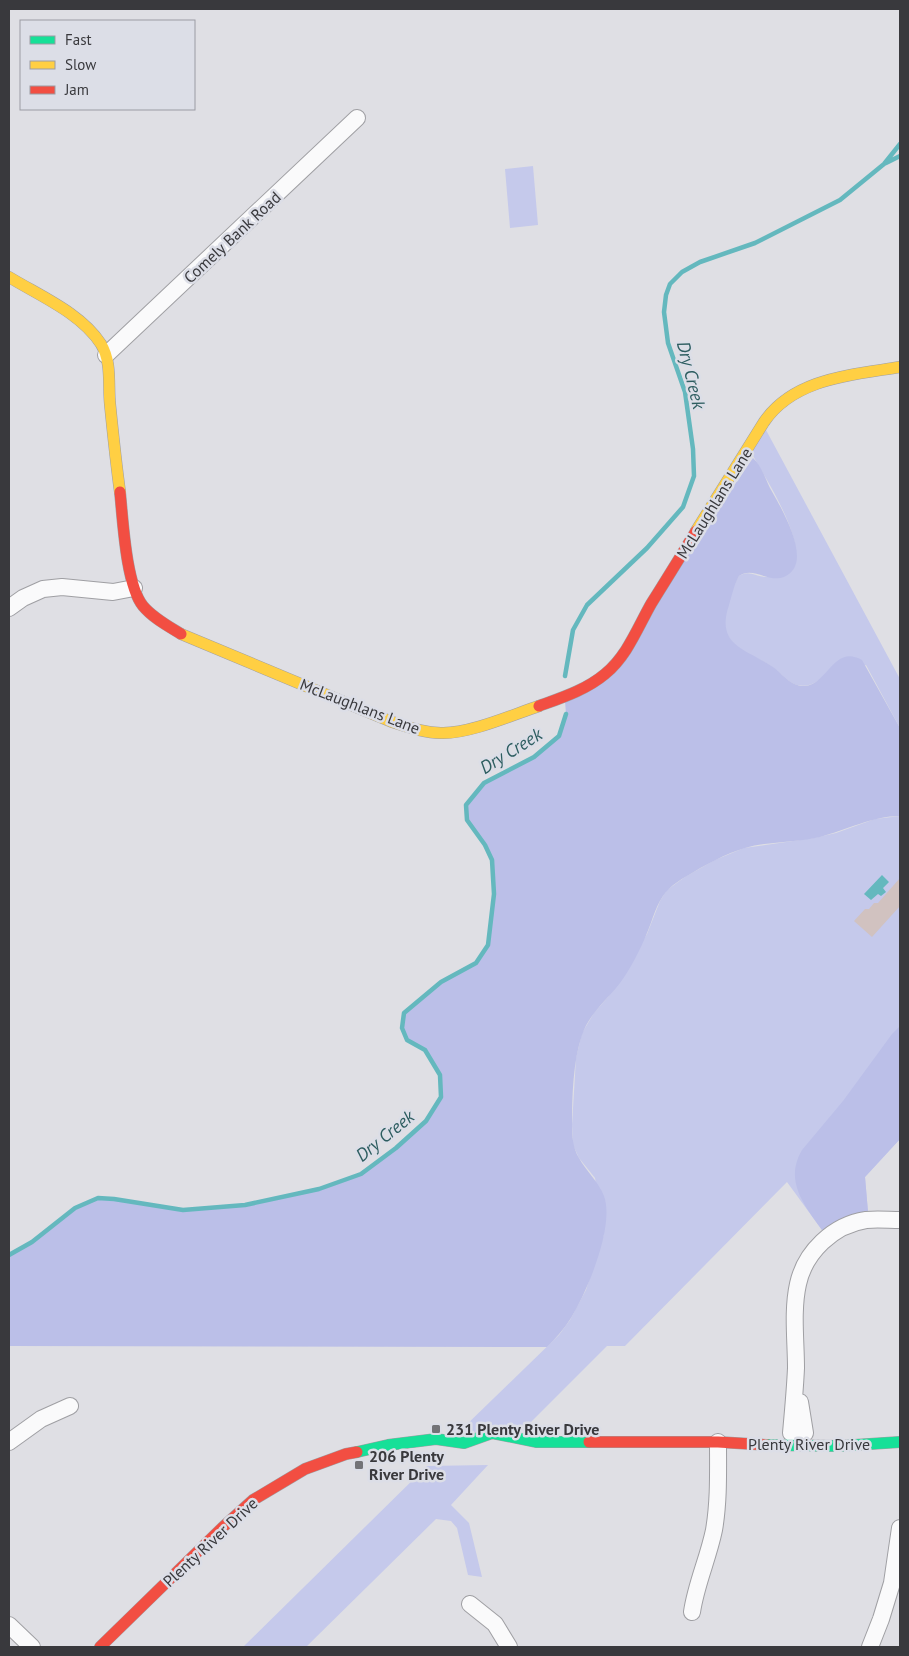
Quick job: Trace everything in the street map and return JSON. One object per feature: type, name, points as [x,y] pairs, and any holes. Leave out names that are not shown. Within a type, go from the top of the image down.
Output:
[{"type":"street","name":"Comely Bank Road","points":[[106,356],[357,118]]},
{"type":"street","name":"McLaughlans Lane","points":[[9,277],[77,320],[101,344],[106,356],[126,545],[134,588],[146,608],[173,630],[189,638],[412,728],[438,733],[453,733],[469,729],[560,698],[586,687],[615,666],[765,420],[784,400],[806,388],[825,382],[900,367]]},
{"type":"street","points":[[9,608],[23,598],[43,589],[62,587],[113,592],[134,588]]},
{"type":"street","points":[[794,1435],[796,1300],[798,1284],[808,1260],[825,1239],[841,1229],[865,1220],[900,1220]]},
{"type":"street","points":[[9,1442],[41,1419],[70,1406]]},
{"type":"street","name":"Plenty River Drive","points":[[100,1647],[228,1522],[266,1491],[305,1469],[346,1454],[388,1445],[436,1439],[464,1443],[492,1433],[537,1442],[718,1442],[751,1445],[794,1435]]},
{"type":"street","name":"Plenty River Drive","points":[[845,1434],[879,1437],[900,1442]]},
{"type":"street","name":"Plenty River Drive","points":[[718,1442],[750,1436],[794,1435],[856,1445],[900,1442]]},
{"type":"street","points":[[692,1612],[696,1586],[711,1541],[716,1516],[718,1442]]},
{"type":"street","points":[[870,1647],[892,1583],[900,1528]]},
{"type":"street","points":[[470,1604],[495,1624],[509,1647]]},
{"type":"street","points":[[9,1625],[32,1647]]},
{"type":"shaded area","points":[[533,166],[538,225],[510,228],[505,169]]},
{"type":"shaded area","points":[[766,430],[900,679],[900,728],[866,665],[808,685],[797,685],[768,664],[746,653],[733,643],[728,636],[724,623],[725,617],[731,594],[739,576],[746,573],[763,577],[780,575],[792,571],[796,559],[791,529],[784,512],[751,452]]},
{"type":"shaded area","points":[[753,458],[761,468],[793,534],[797,560],[793,570],[784,577],[772,578],[750,573],[744,573],[739,576],[729,605],[726,629],[736,645],[800,686],[813,684],[832,666],[845,657],[852,656],[862,660],[900,728],[900,816],[880,818],[820,837],[763,844],[738,850],[715,860],[684,878],[666,892],[657,907],[632,965],[620,983],[589,1020],[579,1045],[573,1091],[573,1142],[579,1158],[604,1196],[606,1224],[603,1241],[591,1276],[577,1307],[560,1333],[547,1347],[9,1346],[9,1255],[32,1242],[75,1208],[98,1198],[183,1210],[245,1205],[319,1189],[361,1174],[396,1148],[426,1121],[441,1097],[440,1076],[425,1050],[407,1040],[402,1028],[404,1013],[441,982],[476,963],[488,945],[494,894],[492,860],[485,845],[467,820],[466,805],[484,783],[534,757],[559,736],[566,714],[565,701],[595,688]]},
{"type":"shaded area","points":[[900,816],[900,1139],[865,1177],[868,1212],[847,1217],[822,1230],[787,1182],[625,1346],[607,1346],[517,1436],[460,1431],[559,1335],[570,1320],[586,1290],[604,1234],[595,1178],[579,1158],[573,1145],[572,1125],[576,1058],[582,1033],[594,1013],[608,997],[647,934],[660,901],[667,890],[715,860],[744,848],[814,838],[836,833],[875,819]]},
{"type":"shaded area","points":[[882,875],[889,882],[883,888],[886,892],[881,896],[878,894],[871,900],[864,894]]},
{"type":"shaded area","points":[[900,1026],[900,1139],[865,1177],[868,1212],[847,1217],[822,1230],[803,1202],[799,1192],[795,1172],[797,1161],[802,1150],[843,1101],[892,1034]]},
{"type":"shaded area","points":[[488,1465],[451,1505],[469,1523],[482,1577],[468,1575],[457,1528],[451,1521],[436,1519],[306,1647],[243,1647],[427,1466]]},
{"type":"building","points":[[900,878],[900,906],[872,937],[854,921],[865,909],[869,909],[874,903],[878,903]]},
{"type":"waterway","name":"Dry Creek","points":[[565,676],[573,630],[587,605],[647,548],[683,507],[694,476],[693,449],[685,392],[668,343],[664,312],[666,295],[670,284],[682,272],[700,262],[755,243],[840,200],[884,164],[900,144]]},
{"type":"waterway","name":"Dry Creek","points":[[886,163],[900,156]]},
{"type":"waterway","name":"Dry Creek","points":[[9,1255],[32,1242],[75,1208],[98,1198],[183,1210],[245,1205],[319,1189],[361,1174],[396,1148],[426,1121],[441,1097],[440,1075],[425,1050],[407,1040],[402,1028],[404,1013],[441,982],[476,963],[488,945],[494,894],[492,860],[485,845],[467,820],[466,805],[484,783],[534,757],[559,736],[566,714]]},
{"type":"traffic: fast","points":[[357,1452],[388,1445],[436,1439],[464,1443],[492,1433],[537,1442],[589,1442]]},
{"type":"traffic: fast","points":[[767,1445],[839,1446],[900,1442]]},
{"type":"traffic: slow","points":[[9,277],[71,314],[83,323],[101,344],[107,358],[120,492]]},
{"type":"traffic: slow","points":[[696,531],[764,422],[776,407],[791,396],[825,381],[900,367]]},
{"type":"traffic: slow","points":[[181,634],[392,722],[422,731],[441,733],[464,730],[539,706]]},
{"type":"traffic: jam","points":[[120,492],[126,552],[137,596],[151,614],[181,634]]},
{"type":"traffic: jam","points":[[539,706],[582,689],[598,680],[613,667],[631,642],[651,604],[696,531]]},
{"type":"traffic: jam","points":[[589,1442],[718,1442],[767,1445]]},
{"type":"traffic: jam","points":[[100,1647],[253,1500],[305,1469],[346,1454],[357,1452]]},
{"type":"place","name":"231 Plenty River Drive","points":[[436,1429]]},
{"type":"place","name":"206 Plenty River Drive","points":[[359,1465]]}]
